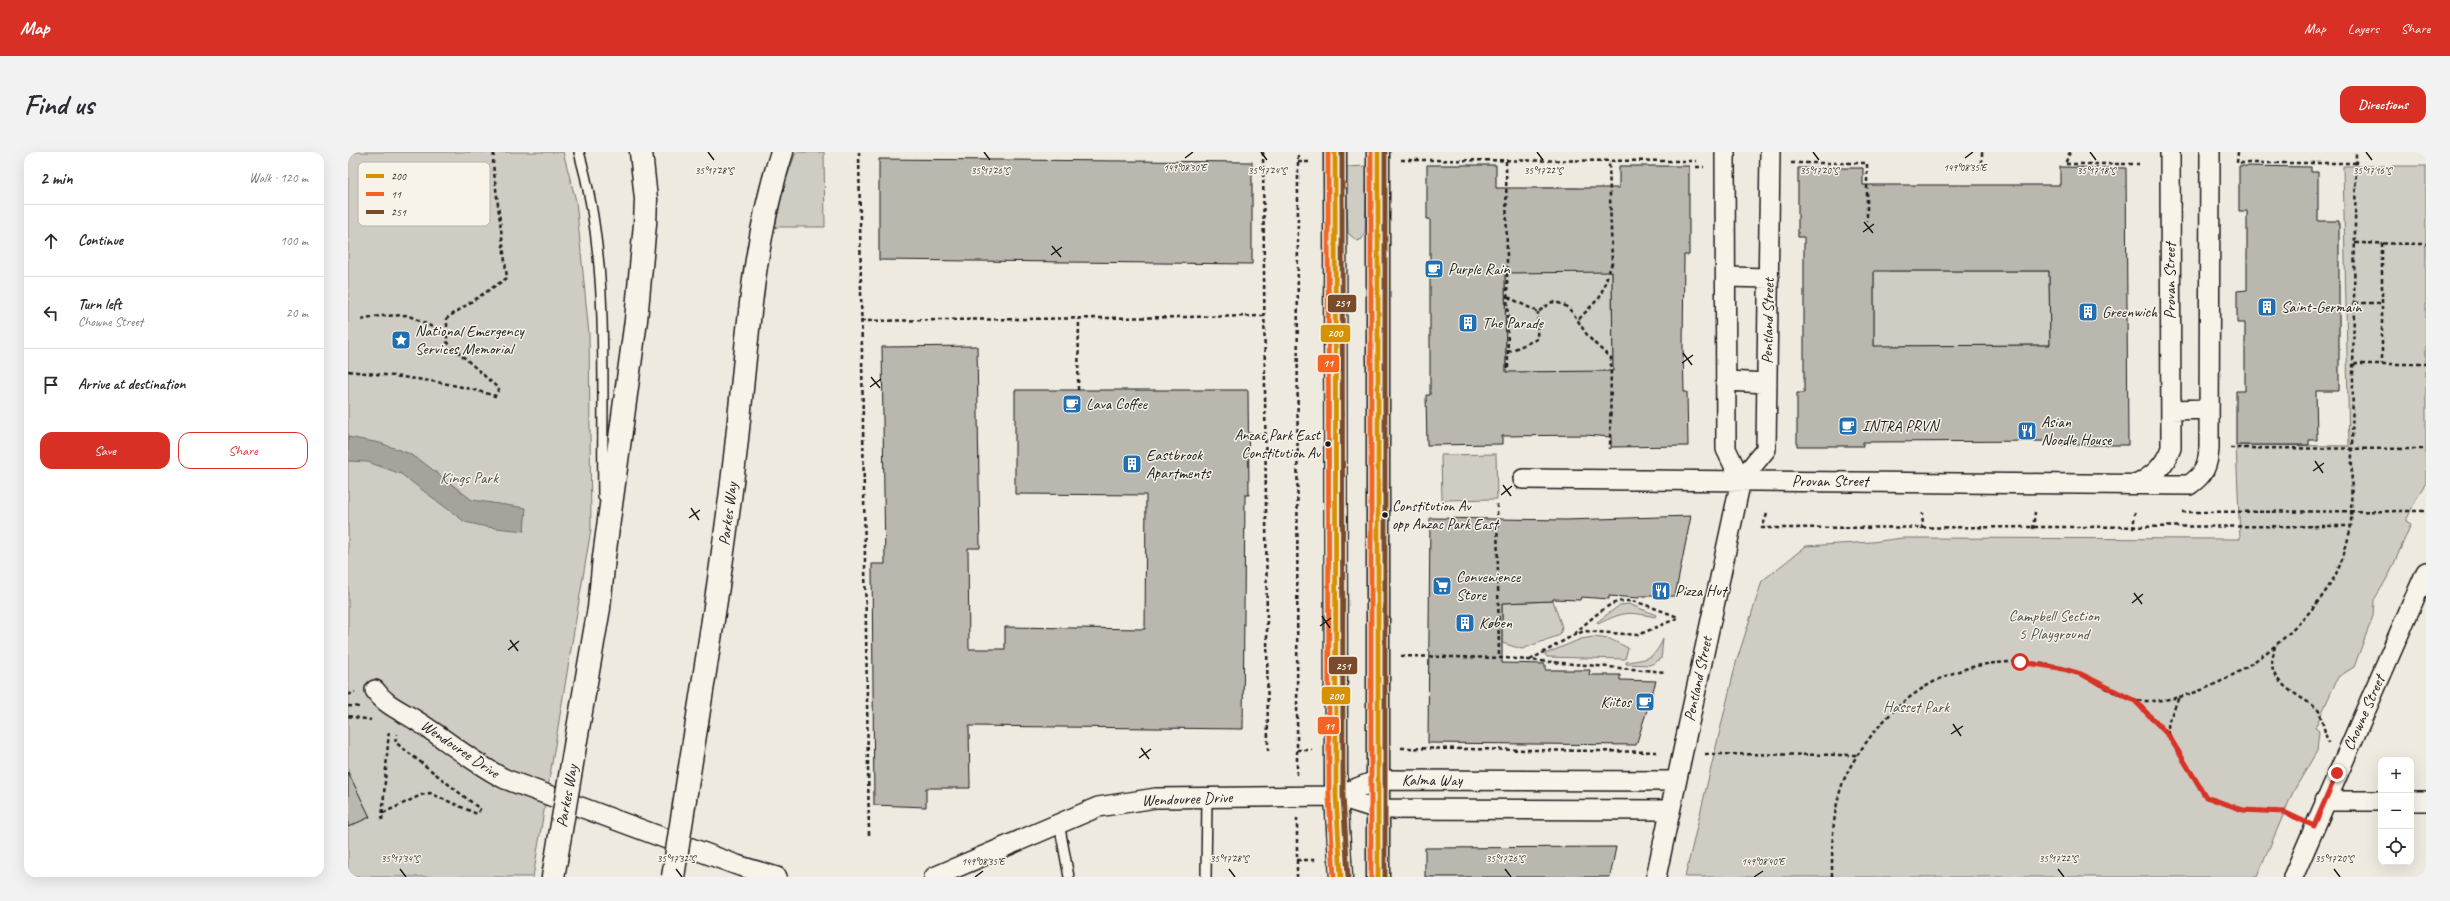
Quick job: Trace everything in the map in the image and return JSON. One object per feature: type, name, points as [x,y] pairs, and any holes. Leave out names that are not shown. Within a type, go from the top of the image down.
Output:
[{"type":"street","name":"Parkes Way","points":[[674,877],[722,562],[759,240],[768,194],[782,152]]},
{"type":"street","points":[[1335,152],[1336,796],[1340,877]]},
{"type":"street","points":[[1378,152],[1378,877]]},
{"type":"street","points":[[1726,152],[1726,449],[1740,480]]},
{"type":"street","name":"Pentland Street","points":[[1656,877],[1740,480],[1766,449],[1770,152]]},
{"type":"street","name":"Provan Street","points":[[2138,484],[2152,476],[2166,461],[2171,448],[2170,152]]},
{"type":"street","name":"Provan Street","points":[[1523,479],[2189,485],[2200,478],[2208,466],[2210,152]]},
{"type":"street","name":"Parkes Way","points":[[554,869],[599,608],[604,557],[625,408],[642,255],[646,199],[641,157]]},
{"type":"street","points":[[1726,277],[1769,278]]},
{"type":"street","points":[[1726,381],[1767,383]]},
{"type":"street","points":[[2171,410],[2209,409]]},
{"type":"street","name":"Chowne Street","points":[[2293,877],[2426,572]]},
{"type":"street","name":"Wendouree Drive","points":[[375,690],[389,704],[416,720],[472,760],[500,776],[730,862],[777,877]]},
{"type":"street","name":"Kalma Way","points":[[1336,796],[1378,780],[1676,782]]},
{"type":"street","name":"Wendouree Drive","points":[[934,877],[1098,807],[1156,798],[1336,796]]},
{"type":"street","name":"Kalma Way","points":[[1336,796],[1378,809],[1670,810]]},
{"type":"street","points":[[2325,801],[2378,801]]},
{"type":"street","points":[[2414,801],[2426,801]]},
{"type":"lane","points":[[579,152],[592,207],[601,277],[604,557]]},
{"type":"lane","points":[[1206,877],[1207,798]]},
{"type":"lane","points":[[1059,823],[1069,877]]},
{"type":"path","points":[[348,371],[429,379],[460,385],[495,396],[499,389],[447,342],[447,318],[507,278],[493,164],[494,152]]},
{"type":"path","points":[[859,152],[869,835]]},
{"type":"path","points":[[1263,152],[1268,751]]},
{"type":"path","points":[[1297,877],[1298,152]]},
{"type":"path","points":[[1982,152],[1982,169]]},
{"type":"path","points":[[2070,152],[2065,164],[2139,164]]},
{"type":"path","points":[[2238,152],[2237,163],[2356,163]]},
{"type":"path","points":[[2135,701],[2158,701],[2179,697],[2207,688],[2233,676],[2275,645],[2308,614],[2334,577],[2346,553],[2351,526],[2350,511],[2353,448],[2356,152]]},
{"type":"path","points":[[1397,160],[1696,161]]},
{"type":"path","points":[[1506,161],[1508,368]]},
{"type":"path","points":[[1579,319],[1600,297],[1612,264],[1609,161]]},
{"type":"path","points":[[1790,163],[1867,163],[1867,221]]},
{"type":"path","points":[[2355,243],[2426,244]]},
{"type":"path","points":[[2382,243],[2382,364]]},
{"type":"path","points":[[1508,297],[1538,312]]},
{"type":"path","points":[[1538,312],[1552,302],[1556,302],[1571,311],[1579,319],[1584,331],[1611,358],[1610,449]]},
{"type":"path","points":[[2355,303],[2382,303]]},
{"type":"path","points":[[1508,352],[1536,339],[1538,312]]},
{"type":"path","points":[[361,320],[380,316],[407,315],[447,334]]},
{"type":"path","points":[[861,321],[1079,317],[1264,316]]},
{"type":"path","points":[[1078,390],[1079,317]]},
{"type":"path","points":[[2354,364],[2426,364]]},
{"type":"path","points":[[1248,434],[1266,435]]},
{"type":"path","points":[[2229,448],[2426,448]]},
{"type":"path","points":[[1497,504],[1499,658]]},
{"type":"path","points":[[2182,512],[2426,511]]},
{"type":"path","points":[[2033,529],[2035,512]]},
{"type":"path","points":[[2133,529],[2135,512]]},
{"type":"path","points":[[1922,528],[1923,513]]},
{"type":"path","points":[[1767,514],[1762,528],[2133,529],[2351,526]]},
{"type":"path","points":[[1492,528],[1497,528]]},
{"type":"path","points":[[1529,660],[1584,631],[1638,635],[1678,618],[1634,601],[1622,600],[1609,604],[1572,636]]},
{"type":"path","points":[[2275,645],[2272,665],[2275,675],[2282,684],[2319,710],[2328,744],[2343,760]]},
{"type":"path","points":[[1400,656],[1499,658],[1666,672]]},
{"type":"path","points":[[1832,877],[1834,821],[1841,787],[1856,755],[1882,722],[1916,691],[1936,680],[1979,666],[2020,662],[2060,668],[2081,674],[2135,701],[2169,736],[2206,797],[2243,810],[2284,812],[2314,826]]},
{"type":"path","points":[[2169,736],[2168,723],[2179,697]]},
{"type":"path","points":[[382,820],[389,727]]},
{"type":"path","points":[[383,813],[428,793],[477,814],[480,809],[395,742],[397,732]]},
{"type":"path","points":[[1400,748],[1665,752]]},
{"type":"path","points":[[1702,754],[1856,755]]},
{"type":"green space","name":"Kings Park","points":[[348,152],[563,152],[576,201],[589,334],[591,529],[533,877],[348,877]]},
{"type":"green space","points":[[796,152],[824,152],[825,227],[775,227],[784,185]]},
{"type":"green space","points":[[1367,166],[1365,233],[1362,239],[1357,241],[1348,233],[1346,167]]},
{"type":"green space","name":"Hasset Park","points":[[2343,166],[2426,166],[2426,483],[2418,495],[2406,521],[2411,524],[2390,573],[2374,600],[2373,616],[2354,667],[2338,677],[2315,728],[2319,731],[2317,751],[2293,792],[2257,877],[1685,877],[1736,663],[1762,581],[1806,546],[1872,542],[1902,538],[2240,539],[2236,445],[2349,446]]},
{"type":"green space","points":[[1538,188],[1578,188],[1579,245],[1612,263],[1613,385],[1506,372],[1505,262],[1539,247]]},
{"type":"green space","points":[[1874,264],[1889,271],[2049,271],[2050,345],[1891,346],[1874,366]]},
{"type":"green space","points":[[1496,454],[1497,499],[1442,500],[1441,455]]},
{"type":"green space","points":[[1553,601],[1562,627],[1560,635],[1522,649],[1502,643],[1502,603]]},
{"type":"green space","points":[[1629,604],[1656,615],[1655,617],[1631,613],[1614,617],[1598,624],[1597,622],[1620,605]]},
{"type":"green space","points":[[1593,637],[1610,639],[1628,648],[1625,659],[1547,657],[1545,654],[1581,639]]},
{"type":"green space","points":[[1663,639],[1661,659],[1650,665],[1626,664],[1626,662],[1645,659],[1653,655]]},
{"type":"shaded area","points":[[348,437],[380,443],[408,453],[424,463],[472,500],[526,508],[524,531],[487,527],[465,522],[401,474],[368,462],[348,461]]},
{"type":"building","points":[[879,159],[1252,162],[1252,264],[879,260]]},
{"type":"building","name":"The Parade","points":[[1427,165],[1496,165],[1496,188],[1619,188],[1619,166],[1689,166],[1689,255],[1684,255],[1683,349],[1684,392],[1687,392],[1688,446],[1611,447],[1611,437],[1585,435],[1502,436],[1502,444],[1427,445],[1426,395],[1430,395],[1430,219],[1427,219]],"holes":[[[1612,272],[1613,371],[1506,372],[1505,273]]]},
{"type":"building","name":"Saint-Germain","points":[[2239,166],[2311,167],[2311,172],[2318,172],[2318,221],[2339,221],[2339,391],[2316,391],[2317,440],[2309,440],[2309,445],[2236,445],[2236,391],[2245,391],[2245,323],[2237,323],[2237,291],[2247,290],[2247,211],[2239,211]]},
{"type":"building","name":"Greenwich","points":[[2060,167],[2126,168],[2128,445],[2061,445],[2061,441],[1863,442],[1863,446],[1797,446],[1797,393],[1804,393],[1804,237],[1798,237],[1798,168],[1863,168],[1863,185],[2060,185]],"holes":[[[1874,271],[2049,271],[2050,345],[1874,346]]]},
{"type":"building","points":[[977,346],[980,548],[968,548],[969,649],[1005,649],[1005,627],[1145,629],[1146,495],[1015,494],[1015,390],[1248,390],[1249,495],[1245,495],[1243,729],[969,726],[970,788],[926,788],[926,807],[874,805],[872,564],[885,564],[882,347]]},
{"type":"building","name":"Køben","points":[[1691,516],[1675,596],[1639,596],[1639,598],[1609,596],[1609,599],[1581,597],[1580,600],[1553,599],[1553,601],[1502,603],[1502,663],[1545,664],[1545,670],[1590,670],[1589,675],[1620,675],[1620,680],[1656,681],[1636,745],[1428,743],[1430,518],[1566,520]]},
{"type":"building","points":[[348,772],[370,817],[348,827]]},
{"type":"building","points":[[1616,847],[1610,877],[1425,877],[1425,848]]},
{"type":"transit line","name":"11","points":[[1328,152],[1329,796],[1334,877]]},
{"type":"transit line","name":"200","points":[[1335,152],[1336,796],[1341,877]]},
{"type":"transit line","name":"251","points":[[1342,152],[1343,796],[1348,877]]},
{"type":"transit line","name":"11","points":[[1371,152],[1371,877]]},
{"type":"transit line","name":"200","points":[[1378,152],[1378,877]]},
{"type":"transit line","name":"251","points":[[1385,152],[1385,877]]},
{"type":"place","name":"Purple Rain","points":[[1434,269]]},
{"type":"place","name":"Saint-Germain","points":[[2267,307]]},
{"type":"place","name":"Greenwich","points":[[2088,312]]},
{"type":"place","name":"The Parade","points":[[1468,323]]},
{"type":"place","name":"National Emergency Services Memorial","points":[[401,340]]},
{"type":"place","name":"Lava Coffee","points":[[1072,404]]},
{"type":"place","name":"INTRA PRVN","points":[[1848,426]]},
{"type":"place","name":"Asian Noodle House","points":[[2027,431]]},
{"type":"place","name":"Anzac Park East Constitution Av","points":[[1328,444]]},
{"type":"place","name":"Eastbrook Apartments","points":[[1132,464]]},
{"type":"place","name":"Constitution Av opp Anzac Park East","points":[[1385,515]]},
{"type":"place","name":"Convenience Store","points":[[1442,586]]},
{"type":"place","name":"Pizza Hut","points":[[1661,591]]},
{"type":"place","name":"Køben","points":[[1465,623]]},
{"type":"place","name":"Kiitos","points":[[1645,702]]},
{"type":"route","points":[[2020,662],[2040,664],[2081,674],[2135,701],[2152,716],[2169,736],[2188,770],[2206,797],[2243,810],[2284,812],[2314,826],[2337,773]]},
{"type":"park label","name":"Campbell Section 5 Playground","points":[[2054,625]]}]
